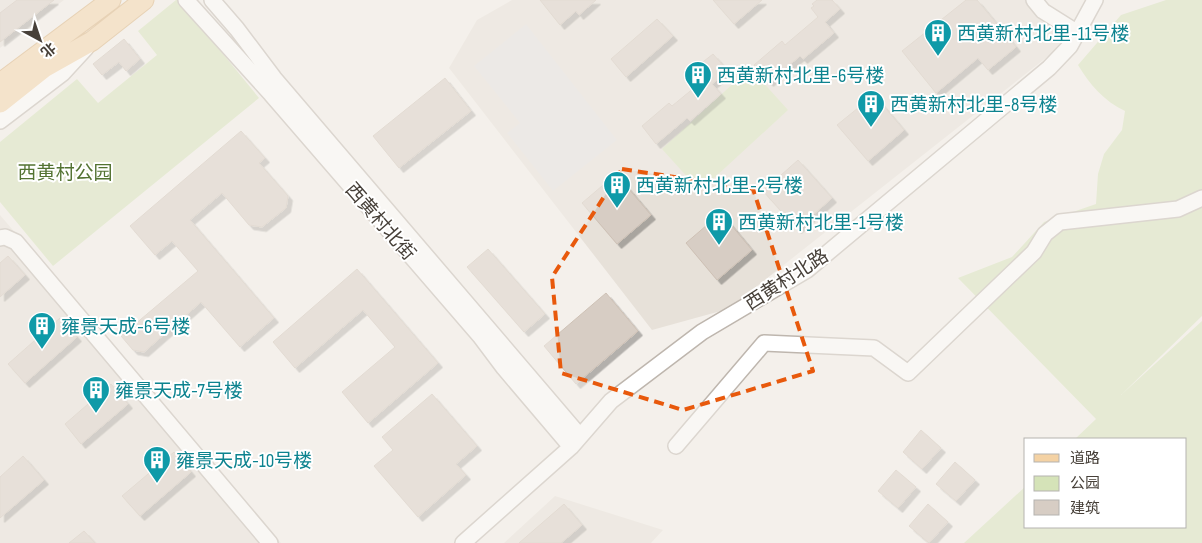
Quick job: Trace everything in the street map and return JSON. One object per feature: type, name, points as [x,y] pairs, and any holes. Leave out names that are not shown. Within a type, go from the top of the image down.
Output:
[{"type":"main road","points":[[0,83],[111,0]]},
{"type":"main road","points":[[0,103],[44,68],[92,41],[144,0]]},
{"type":"street","name":"西黄村北街","points":[[186,0],[278,101],[480,336],[504,368],[575,441]]},
{"type":"street","name":"西黄村北街","points":[[212,0],[237,29],[274,78],[575,441]]},
{"type":"street","points":[[1034,0],[1043,11],[1078,34]]},
{"type":"street","name":"西黄村北路","points":[[463,543],[575,441],[611,401],[702,332],[807,270],[1049,68],[1070,46],[1095,0]]},
{"type":"street","points":[[0,122],[63,73],[92,41]]},
{"type":"street","points":[[676,446],[764,343],[874,348],[908,373],[1034,252],[1045,234],[1060,222],[1178,209],[1202,198]]},
{"type":"street","points":[[0,238],[5,237],[16,242],[270,543]]},
{"type":"highlighted area","points":[[622,169],[753,189],[813,371],[683,410],[561,373],[552,277]]},
{"type":"shaded area","points":[[0,0],[64,0],[0,48]]},
{"type":"shaded area","points":[[512,0],[1030,0],[1066,42],[728,309],[652,330],[449,68],[477,20]]},
{"type":"shaded area","points":[[526,24],[617,140],[553,191],[507,133],[520,123],[474,66]]},
{"type":"shaded area","points":[[0,215],[281,543],[0,543]]},
{"type":"shaded area","points":[[555,496],[663,530],[651,543],[504,543]]},
{"type":"green space","name":"西黄村公园","points":[[176,0],[179,0],[259,98],[53,266],[0,202],[0,142],[77,79],[98,103],[157,55],[138,31]]},
{"type":"green space","points":[[1166,0],[1202,0],[1202,316],[1121,395],[1202,321],[1202,543],[964,543],[1024,488],[1024,528],[1187,528],[1187,438],[1076,438],[1096,419],[958,278],[1012,257],[1044,222],[1096,204],[1098,174],[1104,154],[1122,130],[1125,111],[1098,92],[1078,65],[1121,15]]},
{"type":"green space","points":[[750,68],[788,110],[700,191],[662,149]]},
{"type":"building","points":[[17,0],[54,0],[0,42],[0,13]]},
{"type":"building","points":[[540,0],[596,0],[579,15],[576,11],[560,25]]},
{"type":"building","points":[[713,0],[762,0],[734,24]]},
{"type":"building","points":[[817,0],[832,0],[840,9],[825,22],[834,33],[803,59],[800,56],[769,82],[754,65],[782,41],[785,45],[818,17],[811,8],[814,6],[812,4]]},
{"type":"building","points":[[966,0],[977,0],[1016,47],[988,70],[978,58],[936,93],[902,51]]},
{"type":"building","name":"西黄新村北里-6号楼","points":[[657,19],[673,36],[626,77],[611,59]]},
{"type":"building","points":[[124,39],[140,59],[126,71],[119,62],[102,75],[93,64]]},
{"type":"building","name":"西黄新村北里-6号楼","points":[[713,54],[728,71],[712,84],[721,94],[690,121],[687,118],[656,144],[642,126],[669,103],[672,106],[706,78],[699,70],[701,68],[699,65]]},
{"type":"building","points":[[445,78],[471,111],[399,168],[373,136]]},
{"type":"building","name":"西黄新村北里-8号楼","points":[[874,95],[904,130],[868,161],[837,125]]},
{"type":"building","points":[[241,131],[265,158],[259,163],[288,196],[286,208],[262,227],[249,225],[222,193],[190,220],[274,318],[240,347],[201,302],[144,352],[133,350],[121,336],[198,271],[172,241],[155,255],[130,226]]},
{"type":"building","points":[[798,160],[832,198],[797,229],[763,191]]},
{"type":"building","name":"西黄新村北里-2号楼","points":[[616,174],[651,215],[617,244],[582,203]]},
{"type":"building","name":"西黄新村北里-1号楼","points":[[721,213],[752,250],[717,280],[686,243]]},
{"type":"building","points":[[488,249],[545,314],[524,332],[467,267]]},
{"type":"building","points":[[8,256],[25,275],[0,297],[0,263]]},
{"type":"building","points":[[357,269],[438,363],[368,423],[342,392],[395,347],[363,310],[295,368],[273,342]]},
{"type":"building","points":[[606,293],[638,331],[576,384],[544,346]]},
{"type":"building","name":"雍景天成-6号楼","points":[[60,318],[77,337],[25,383],[8,364]]},
{"type":"building","name":"雍景天成-7号楼","points":[[111,384],[128,404],[81,444],[65,424]]},
{"type":"building","points":[[432,394],[477,446],[456,464],[466,475],[418,517],[374,466],[393,450],[382,437]]},
{"type":"building","points":[[921,430],[941,448],[922,469],[903,452]]},
{"type":"building","name":"雍景天成-10号楼","points":[[174,452],[191,472],[140,516],[122,496]]},
{"type":"building","points":[[23,456],[44,480],[0,518],[0,477]]},
{"type":"building","points":[[955,462],[975,480],[956,501],[936,484]]},
{"type":"building","points":[[896,470],[916,487],[898,508],[878,491]]},
{"type":"building","points":[[564,504],[582,525],[561,543],[519,543]]},
{"type":"building","points":[[928,504],[948,522],[929,543],[909,526]]},
{"type":"building","points":[[84,531],[95,543],[69,543]]},
{"type":"place","name":"西黄新村北里-11号楼","points":[[938,57]]},
{"type":"place","name":"西黄新村北里-6号楼","points":[[698,99]]},
{"type":"place","name":"西黄新村北里-8号楼","points":[[871,128]]},
{"type":"place","name":"西黄新村北里-2号楼","points":[[617,209]]},
{"type":"place","name":"西黄新村北里-1号楼","points":[[719,246]]},
{"type":"place","name":"雍景天成-6号楼","points":[[42,350]]},
{"type":"place","name":"雍景天成-7号楼","points":[[96,414]]},
{"type":"place","name":"雍景天成-10号楼","points":[[157,484]]}]
